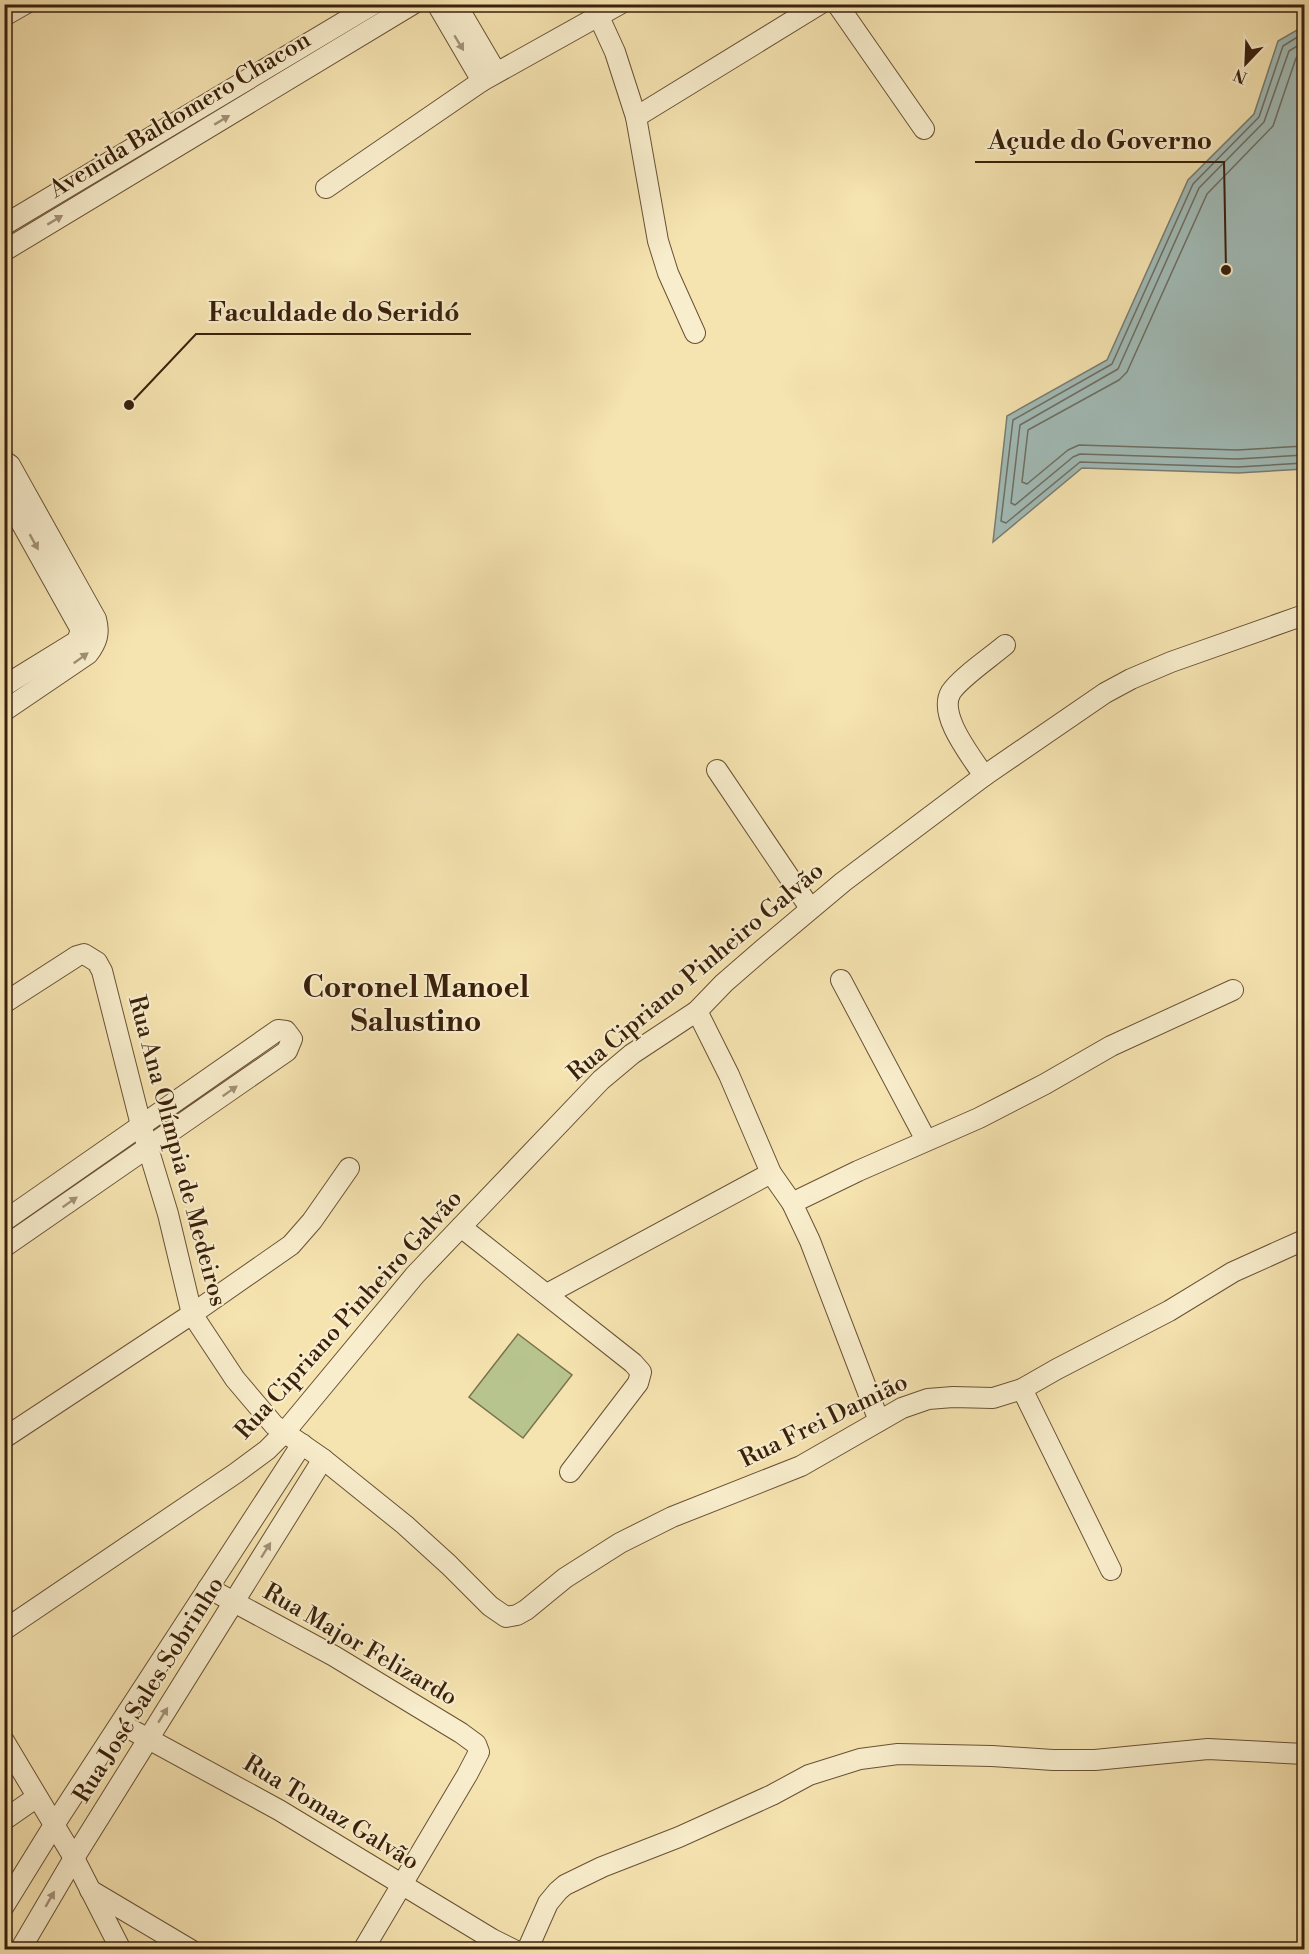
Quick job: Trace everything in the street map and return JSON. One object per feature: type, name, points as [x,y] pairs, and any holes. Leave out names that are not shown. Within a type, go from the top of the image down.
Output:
[{"type":"street","points":[[4,16],[25,4]]},
{"type":"street","name":"Avenida Baldomero Chacon","points":[[4,225],[374,4]]},
{"type":"street","name":"Avenida Baldomero Chacon","points":[[4,251],[413,4]]},
{"type":"street","points":[[437,4],[489,76]]},
{"type":"street","points":[[456,4],[489,76]]},
{"type":"street","points":[[326,188],[489,76],[620,4]]},
{"type":"street","points":[[636,117],[820,4]]},
{"type":"street","points":[[837,4],[924,129]]},
{"type":"street","points":[[599,17],[615,52],[636,117],[658,241],[668,273],[695,333]]},
{"type":"street","points":[[4,711],[19,684],[76,641],[81,630],[10,494],[6,464]]},
{"type":"street","name":"Rua Cipriano Pinheiro Galvão","points":[[4,1630],[267,1450],[415,1275],[601,1080],[632,1054],[697,1011],[724,983],[810,908],[984,776],[1105,693],[1171,662],[1305,615]]},
{"type":"street","points":[[984,776],[949,717],[946,704],[952,691],[1005,645]]},
{"type":"street","points":[[717,770],[810,908]]},
{"type":"street","name":"Rua Ana Olímpia de Medeiros","points":[[4,1003],[77,956],[84,954],[97,962],[102,971],[141,1125],[168,1214],[192,1314],[235,1379],[262,1412],[284,1432],[323,1459],[405,1525],[450,1565],[490,1606],[506,1617]]},
{"type":"street","points":[[841,980],[926,1140]]},
{"type":"street","points":[[792,1203],[926,1140],[979,1118],[1111,1046],[1233,990]]},
{"type":"street","points":[[697,1011],[729,1074],[771,1173],[792,1203],[810,1241],[879,1421]]},
{"type":"street","points":[[4,1221],[278,1029],[286,1031],[292,1039],[287,1051],[4,1247]]},
{"type":"street","points":[[4,1438],[192,1314],[291,1245],[312,1221],[349,1168]]},
{"type":"street","points":[[547,1294],[771,1173]]},
{"type":"street","points":[[36,1200],[47,1218]]},
{"type":"street","points":[[461,1227],[633,1363],[640,1372],[638,1383],[570,1472]]},
{"type":"street","name":"Rua Frei Damião","points":[[506,1617],[517,1616],[565,1578],[620,1543],[672,1517],[801,1466],[902,1408],[928,1399],[993,1398],[1022,1389],[1169,1311],[1233,1272],[1305,1240]]},
{"type":"street","points":[[1022,1389],[1111,1570]]},
{"type":"street","name":"Rua José Sales Sobrinho","points":[[4,1906],[54,1825],[303,1444]]},
{"type":"street","name":"Rua José Sales Sobrinho","points":[[20,1950],[74,1858],[323,1459]]},
{"type":"street","name":"Rua Major Felizardo","points":[[208,1588],[334,1656],[476,1744],[479,1752],[402,1884]]},
{"type":"street","name":"Rua Tomaz Galvão","points":[[121,1724],[279,1809],[492,1939],[514,1950]]},
{"type":"street","points":[[4,1741],[74,1858],[121,1950]]},
{"type":"street","points":[[525,1950],[529,1946],[548,1903],[566,1884],[602,1867],[689,1833],[772,1795],[809,1775],[860,1759],[898,1754],[921,1754],[1085,1760],[1208,1749],[1305,1754]]},
{"type":"street","points":[[4,1820],[37,1797]]},
{"type":"street","points":[[363,1950],[402,1884]]},
{"type":"street","points":[[90,1889],[191,1950]]},
{"type":"green space","points":[[518,1334],[572,1375],[523,1438],[469,1397]]},
{"type":"water","points":[[1304,26],[1304,469],[1238,473],[1082,468],[993,542],[1007,416],[1107,360],[1188,180],[1254,114],[1278,41]]},
{"type":"place","name":"Açude do Governo","points":[[1226,270]]},
{"type":"place","name":"Faculdade do Seridó","points":[[129,405]]},
{"type":"district","name":"Coronel Manoel Salustino","points":[[416,1005]]}]
